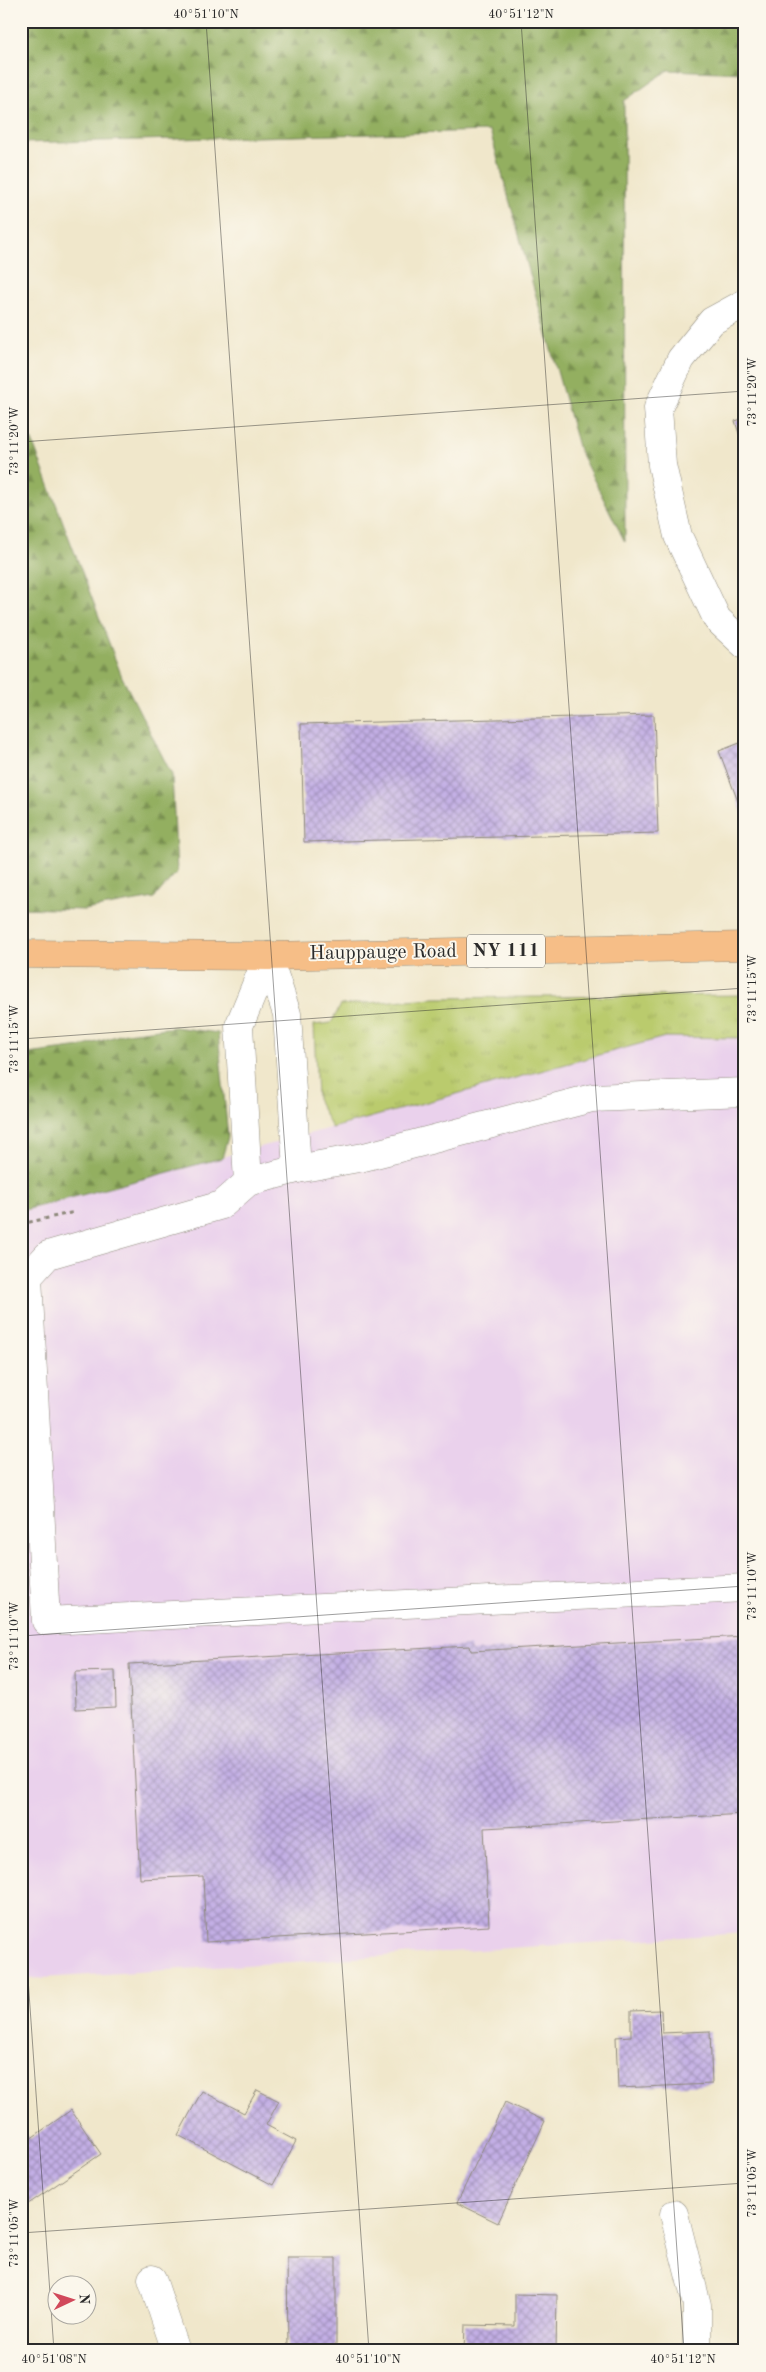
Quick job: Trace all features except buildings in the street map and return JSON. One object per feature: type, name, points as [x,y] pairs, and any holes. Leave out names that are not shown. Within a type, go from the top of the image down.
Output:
[{"type":"main road","name":"Hauppauge Road","points":[[21,954],[268,956],[745,946]]},
{"type":"street","points":[[745,302],[712,321],[680,359],[658,408],[662,465],[678,536],[717,619],[745,646]]},
{"type":"street","points":[[268,956],[287,1014],[297,1169]]},
{"type":"street","points":[[248,1182],[239,1026],[268,956]]},
{"type":"street","points":[[745,1092],[592,1098],[364,1157],[297,1169],[248,1182],[222,1205],[48,1255],[28,1277],[46,1621],[745,1588]]},
{"type":"street","points":[[674,2214],[696,2304],[697,2351]]},
{"type":"street","points":[[152,2279],[176,2351]]},
{"type":"shaded area","points":[[745,1036],[745,1933],[27,1979],[21,1894],[21,1212],[665,1037]]},
{"type":"green space","points":[[21,21],[745,21],[745,73],[668,70],[624,101],[625,542],[579,450],[490,131],[21,143]]},
{"type":"green space","points":[[21,412],[122,677],[172,775],[177,872],[154,898],[84,910],[21,908]]},
{"type":"green space","points":[[745,995],[745,1038],[665,1037],[332,1128],[317,1099],[314,1025],[331,1023],[341,1005],[433,998]]},
{"type":"green space","points":[[175,1027],[218,1033],[228,1137],[222,1158],[21,1211],[21,1055],[81,1047],[126,1033]]},
{"type":"green space","points":[[21,1894],[27,1979],[21,1994]]}]
